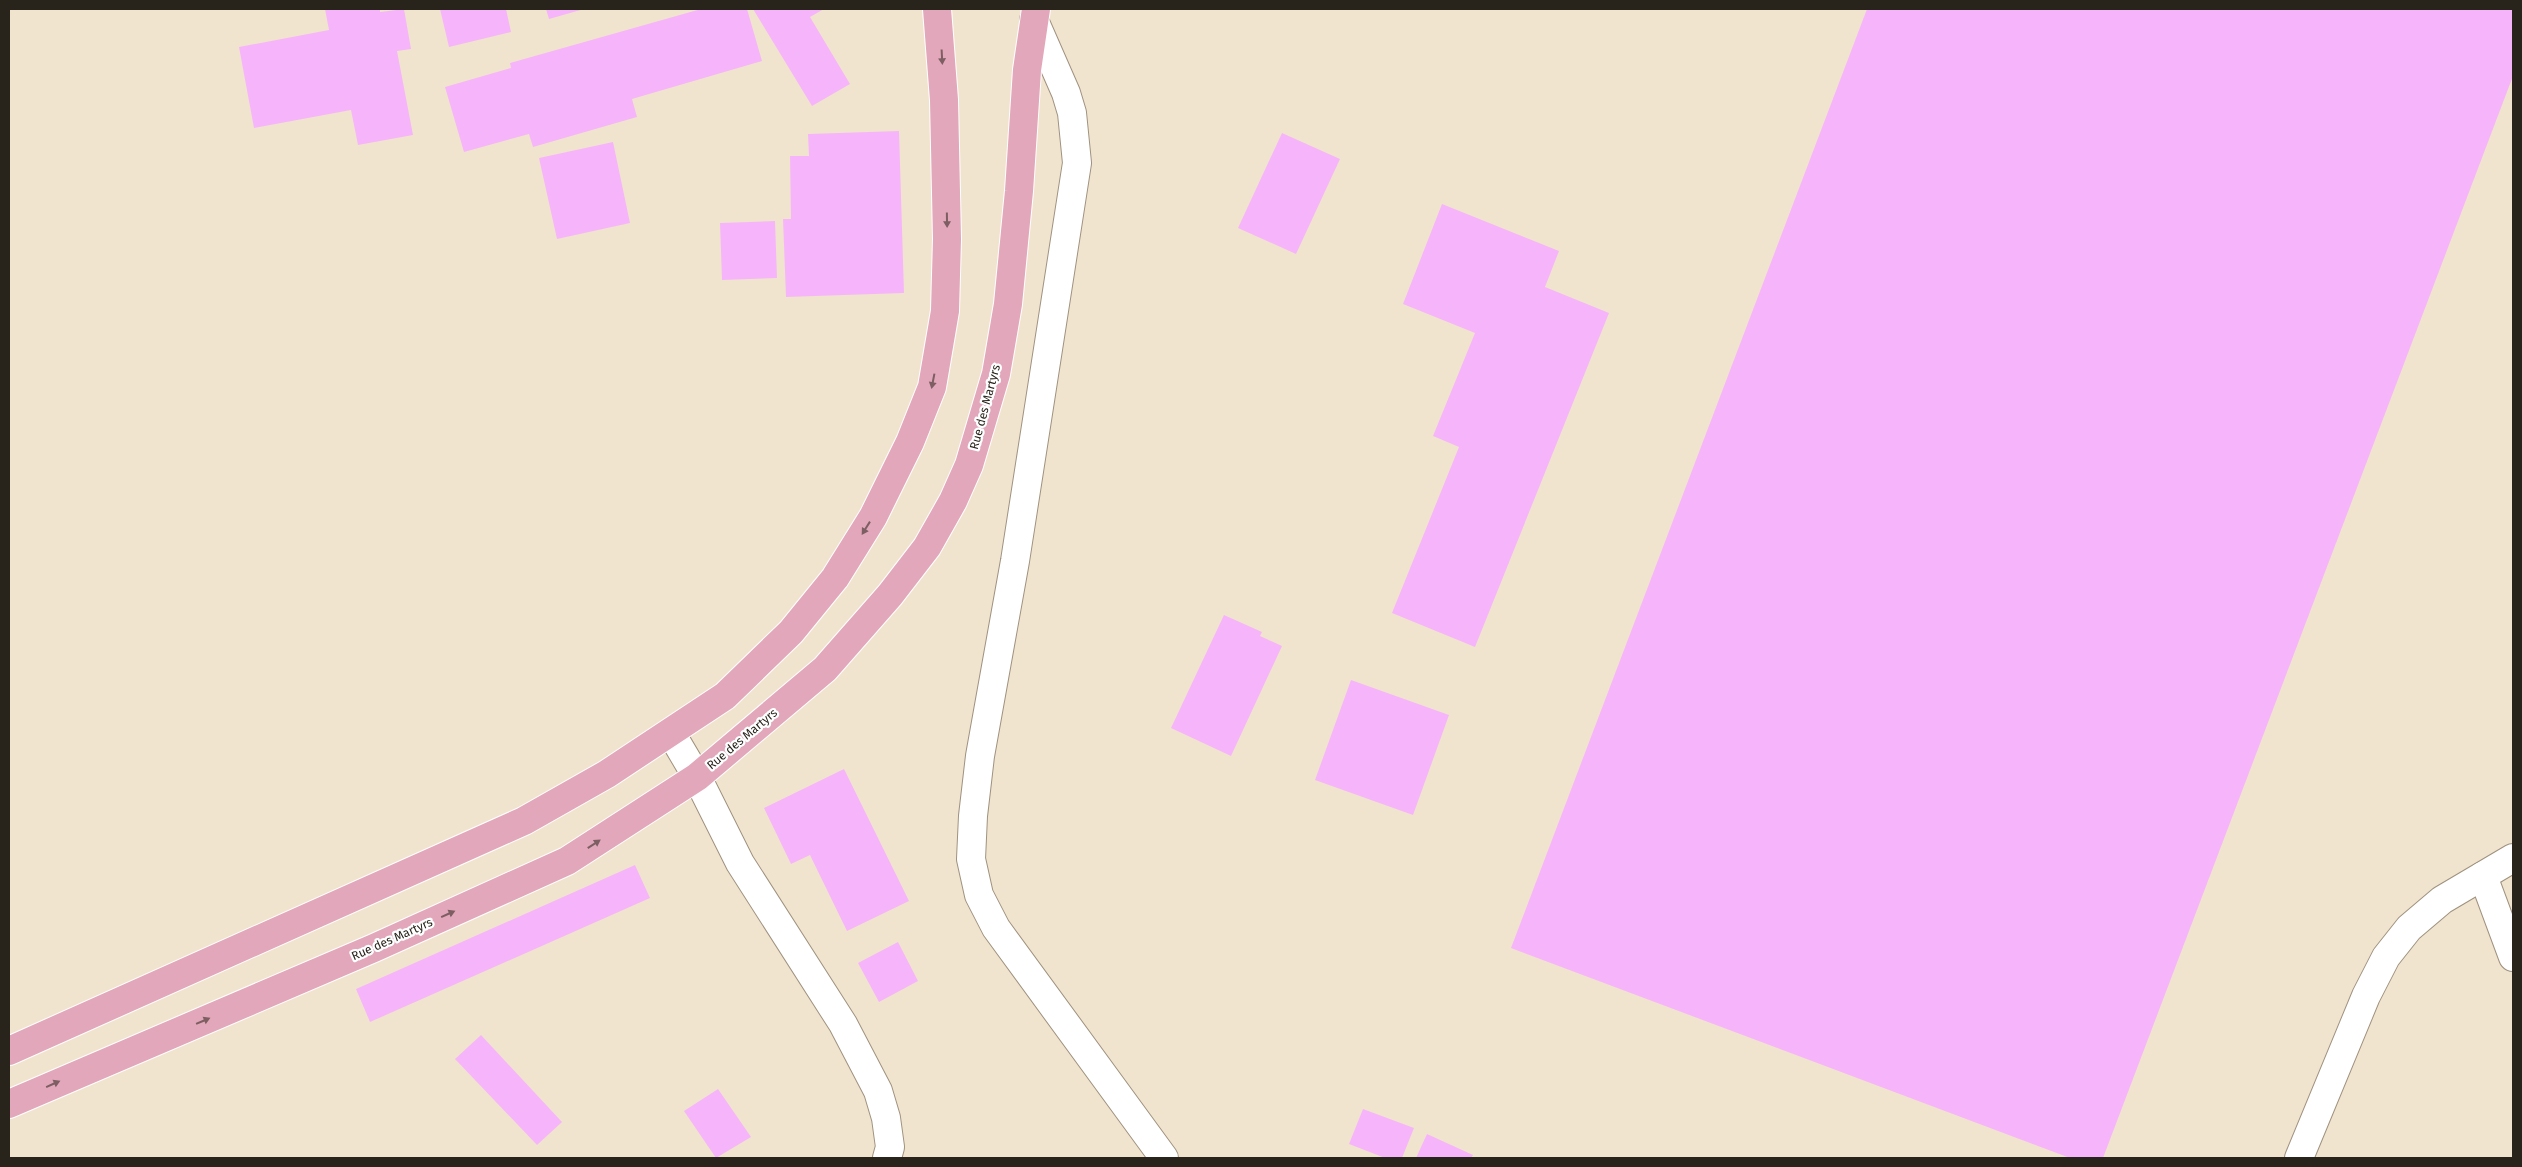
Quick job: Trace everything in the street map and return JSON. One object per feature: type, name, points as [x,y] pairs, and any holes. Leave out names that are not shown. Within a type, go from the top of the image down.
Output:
[{"type":"main road","points":[[9,1051],[524,821],[607,774],[671,734],[726,696],[791,632],[835,578],[873,517],[910,442],[932,387],[945,311],[947,239],[944,91],[937,9]]},
{"type":"main road","name":"Rue des Martyrs","points":[[9,1104],[374,948],[567,861],[697,777],[825,668],[890,594],[927,547],[953,501],[969,465],[996,374],[1008,304],[1019,191],[1027,70],[1035,14]]},
{"type":"street","points":[[1035,14],[1072,113],[1077,163],[1015,561],[980,756],[973,816],[971,859],[979,895],[996,928],[1164,1158]]},
{"type":"street","points":[[671,734],[697,777],[740,863],[842,1024],[878,1091],[886,1118],[890,1147],[887,1158]]},
{"type":"street","points":[[2299,1158],[2366,996],[2386,958],[2410,928],[2442,900],[2513,858]]},
{"type":"street","points":[[2483,876],[2513,957]]},
{"type":"building","points":[[325,9],[380,9],[380,12],[404,9],[411,49],[397,51],[413,135],[358,145],[351,110],[254,128],[239,47],[329,30]]},
{"type":"building","points":[[440,9],[506,9],[511,32],[449,47]]},
{"type":"building","points":[[546,9],[584,9],[549,19]]},
{"type":"building","points":[[701,9],[747,9],[762,61],[632,99],[637,117],[533,147],[529,134],[464,152],[445,87],[511,68],[510,63]]},
{"type":"building","points":[[753,9],[824,9],[810,17],[850,84],[812,106]]},
{"type":"building","points":[[1867,9],[2513,9],[2513,76],[2103,1158],[2070,1158],[1511,948]]},
{"type":"building","points":[[899,131],[904,293],[786,297],[783,219],[791,219],[790,156],[809,156],[808,134]]},
{"type":"building","points":[[1282,133],[1340,159],[1296,254],[1238,228]]},
{"type":"building","points":[[613,142],[630,223],[557,239],[539,158]]},
{"type":"building","points":[[1442,204],[1559,251],[1545,287],[1609,313],[1475,647],[1392,613],[1459,447],[1433,436],[1475,333],[1403,304]]},
{"type":"building","points":[[775,221],[777,278],[722,280],[720,223]]},
{"type":"building","points":[[1224,615],[1262,632],[1260,636],[1282,646],[1231,756],[1171,728]]},
{"type":"building","points":[[1351,680],[1449,715],[1413,815],[1315,780]]},
{"type":"building","points":[[844,769],[909,901],[847,931],[810,855],[791,864],[764,808]]},
{"type":"building","points":[[635,865],[650,898],[370,1022],[356,989]]},
{"type":"building","points":[[898,942],[918,981],[879,1002],[858,963]]},
{"type":"building","points":[[481,1035],[562,1122],[537,1145],[455,1059]]},
{"type":"building","points":[[718,1089],[751,1137],[716,1158],[684,1111]]},
{"type":"building","points":[[1363,1109],[1414,1128],[1402,1158],[1385,1158],[1349,1144]]},
{"type":"building","points":[[1427,1134],[1473,1155],[1471,1158],[1416,1158]]}]
